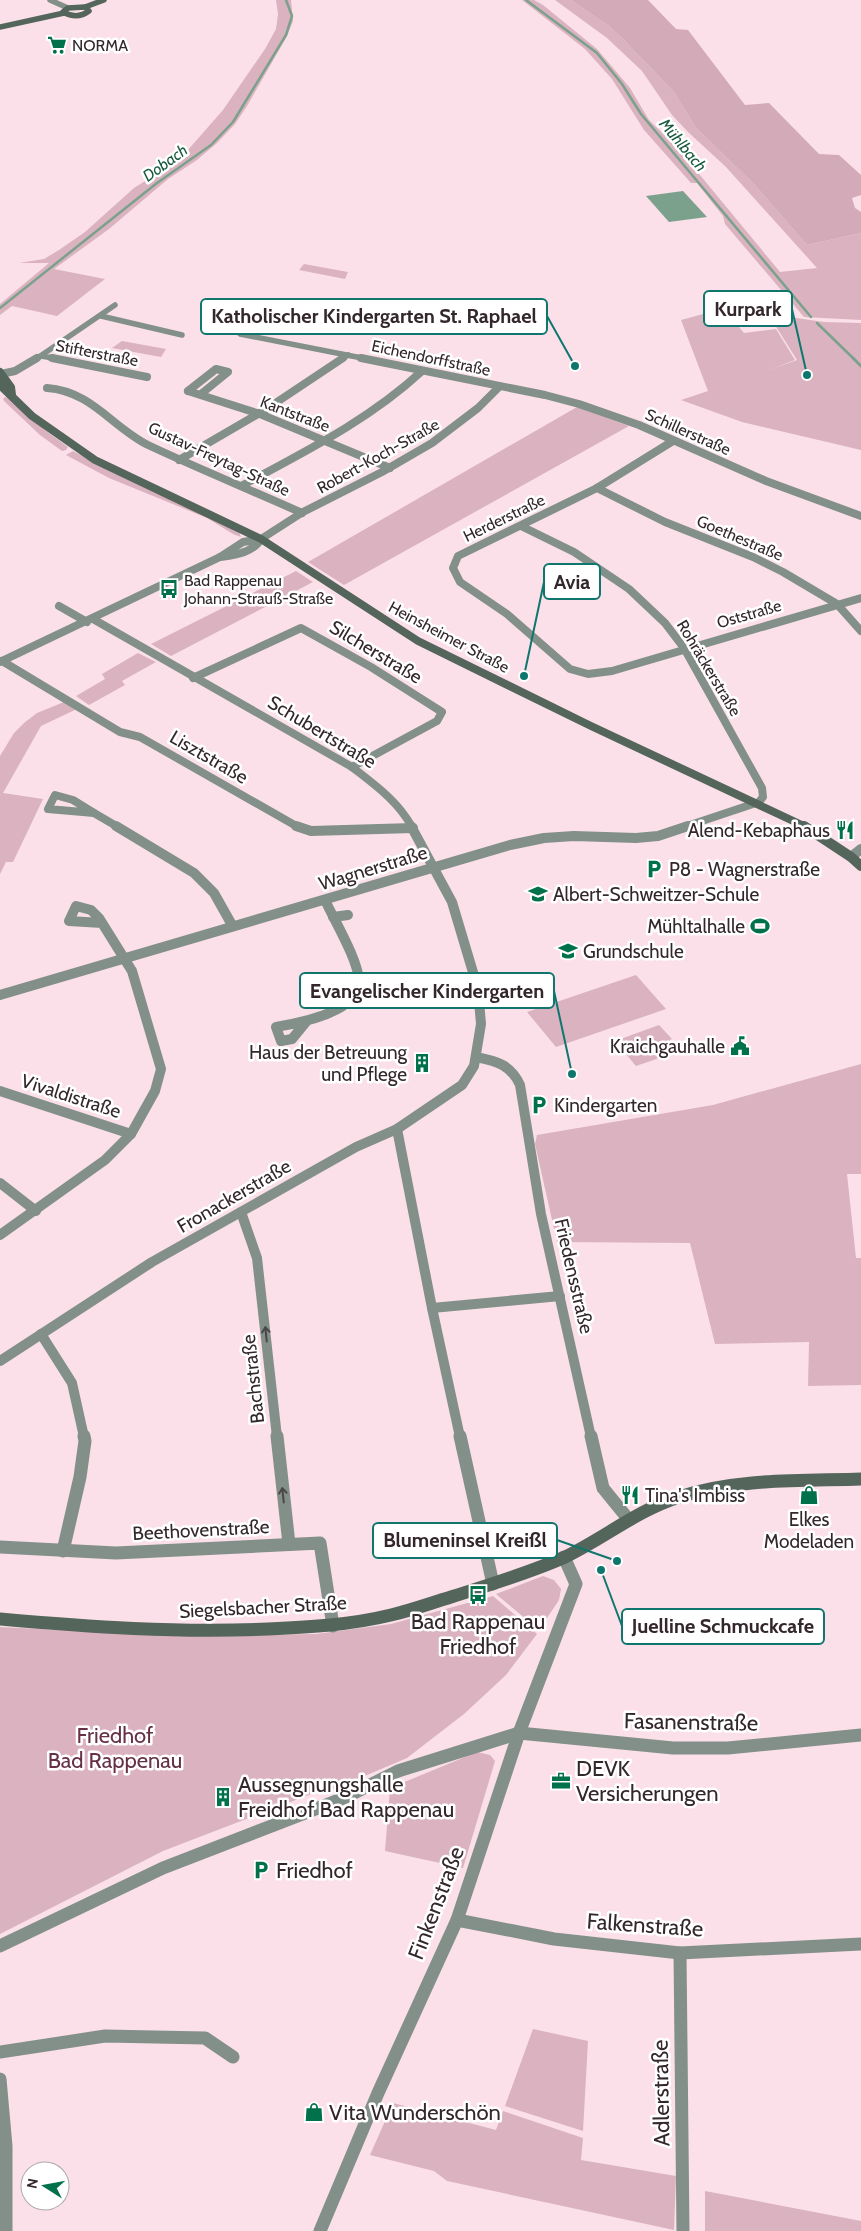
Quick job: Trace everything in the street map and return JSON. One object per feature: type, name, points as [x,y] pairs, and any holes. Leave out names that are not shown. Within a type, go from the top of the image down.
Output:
[{"type":"street","points":[[50,0],[68,8]]},
{"type":"street","points":[[64,13],[63,10],[68,8],[85,7],[104,0]]},
{"type":"street","points":[[0,28],[64,13],[73,16],[85,14],[89,11],[85,7]]},
{"type":"street","points":[[0,376],[15,371],[41,356],[102,316],[115,305]]},
{"type":"street","points":[[102,316],[182,335]]},
{"type":"street","name":"Eichendorffstraße","points":[[240,334],[499,387]]},
{"type":"street","points":[[179,460],[260,414],[308,384],[348,355]]},
{"type":"street","name":"Stifterstraße","points":[[41,356],[147,377]]},
{"type":"street","name":"Kantstraße","points":[[201,394],[228,372],[216,368],[188,391],[260,414],[390,468]]},
{"type":"street","points":[[243,486],[381,405],[406,387],[422,371]]},
{"type":"street","name":"Heinsheimer Straße","points":[[0,376],[2,387],[32,416],[95,460],[261,539],[418,641],[583,722],[759,802],[798,822],[851,857],[861,866]]},
{"type":"street","name":"Schillerstraße","points":[[499,387],[579,404],[639,425],[766,481],[861,516]]},
{"type":"street","name":"Robert-Koch-Straße","points":[[1,662],[90,621],[220,557],[254,547],[260,543],[261,539],[302,513],[390,468],[452,432],[480,409],[499,387]]},
{"type":"street","name":"Gustav-Freytag-Straße","points":[[47,388],[62,389],[78,396],[146,444],[302,513]]},
{"type":"street","name":"Herderstraße","points":[[588,674],[570,668],[507,614],[460,582],[454,573],[455,562],[458,556],[596,488],[673,440]]},
{"type":"street","name":"Goethestraße","points":[[596,488],[665,522],[753,557],[837,604],[855,622],[861,632]]},
{"type":"street","name":"Rohräckerstraße","points":[[520,526],[574,552],[629,589],[665,623],[684,648],[762,788],[763,797],[759,802]]},
{"type":"street","name":"Oststraße","points":[[588,674],[612,671],[684,648],[861,598]]},
{"type":"street","name":"Schubertstraße","points":[[59,606],[194,678],[352,767],[403,811],[414,828],[452,902],[478,989],[481,1024],[476,1057]]},
{"type":"street","name":"Silcherstraße","points":[[194,678],[301,628],[371,667],[442,712],[442,717],[437,721],[352,767]]},
{"type":"street","name":"Lisztstraße","points":[[1,662],[120,732],[140,736],[302,828],[311,830],[414,828]]},
{"type":"street","name":"Wagnerstraße","points":[[0,995],[125,959],[232,925],[325,900],[510,845],[544,838],[574,836],[636,838],[658,836],[759,802]]},
{"type":"street","points":[[94,812],[194,873],[214,894],[232,925]]},
{"type":"street","points":[[851,857],[861,849]]},
{"type":"street","points":[[306,1022],[319,1018],[339,1006],[358,990],[357,968],[325,900]]},
{"type":"street","points":[[333,917],[348,915]]},
{"type":"street","points":[[0,1235],[105,1160],[131,1134],[154,1091],[161,1068],[132,971],[102,923]]},
{"type":"street","name":"Fronackerstraße","points":[[0,1361],[152,1262],[356,1147],[398,1129],[462,1085],[474,1066],[476,1057]]},
{"type":"street","name":"Friedensstraße","points":[[476,1057],[508,1066],[516,1074],[524,1103],[542,1214],[603,1488],[629,1520]]},
{"type":"street","name":"Vivaldistraße","points":[[0,1091],[131,1134]]},
{"type":"street","points":[[398,1129],[432,1308],[493,1584]]},
{"type":"street","points":[[0,1183],[36,1211]]},
{"type":"street","name":"Bachstraße","points":[[241,1212],[257,1258],[289,1544]]},
{"type":"street","points":[[432,1308],[560,1296]]},
{"type":"street","points":[[41,1334],[72,1383],[85,1441],[80,1477],[63,1551]]},
{"type":"street","name":"Siegelsbacher Straße","points":[[0,1619],[92,1627],[217,1631],[333,1626],[392,1615],[493,1584],[564,1557],[652,1507],[681,1496],[720,1487],[756,1483],[861,1479]]},
{"type":"street","name":"Beethovenstraße","points":[[0,1547],[116,1553],[320,1543],[333,1626]]},
{"type":"street","name":"Finkenstraße","points":[[320,2231],[378,2094],[457,1920],[520,1734],[576,1584],[564,1557]]},
{"type":"street","points":[[0,1946],[163,1868],[344,1798],[398,1771],[520,1734]]},
{"type":"street","name":"Fasanenstraße","points":[[520,1734],[673,1748],[728,1748],[861,1735]]},
{"type":"street","name":"Falkenstraße","points":[[457,1920],[554,1939],[680,1953],[861,1944]]},
{"type":"street","name":"Adlerstraße","points":[[680,1953],[684,2231]]},
{"type":"street","points":[[0,2052],[105,2036],[206,2038],[233,2056]]},
{"type":"street","points":[[0,2079],[6,2231]]},
{"type":"green space","points":[[276,0],[291,0],[293,21],[287,36],[235,124],[197,160],[168,179],[109,229],[54,269],[105,279],[57,316],[12,306],[0,315],[0,304],[49,263],[19,263],[44,259],[85,232],[134,188],[180,159],[223,110],[265,49],[276,29],[278,14]]},
{"type":"green space","points":[[522,0],[534,0],[543,5],[597,49],[630,88],[649,120],[676,146],[780,272],[817,268],[726,167],[672,115],[642,71],[607,38],[555,0],[571,0],[609,26],[622,38],[674,92],[696,128],[753,183],[807,245],[861,233],[861,320],[804,317],[725,224],[723,216],[697,183],[691,183],[644,130],[612,79],[585,49]]},
{"type":"green space","points":[[304,264],[348,272],[345,279],[299,270]]},
{"type":"green space","points":[[703,314],[717,314],[724,324],[735,322],[744,333],[776,329],[795,360],[769,370],[797,360],[768,314],[824,322],[861,323],[861,450],[742,422],[681,400],[708,391],[681,320]]},
{"type":"green space","points":[[122,341],[166,349],[161,357],[112,348]]},
{"type":"green space","points":[[5,397],[10,398],[46,431],[68,447],[66,450],[62,451],[40,435],[4,401]]},
{"type":"green space","points":[[577,407],[629,426],[344,585],[308,562]]},
{"type":"green space","points":[[73,451],[112,472],[239,532],[241,537],[207,518],[109,478],[66,455]]},
{"type":"green space","points":[[296,571],[313,582],[171,656],[151,644]]},
{"type":"green space","points":[[138,653],[156,662],[122,681],[125,685],[89,705],[76,696],[105,679],[102,674]]},
{"type":"green space","points":[[64,702],[77,709],[41,726],[3,793],[43,799],[13,862],[6,862],[0,874],[0,756],[14,733],[24,723],[37,713]]},
{"type":"green space","points":[[636,975],[666,1009],[556,1047],[527,1012]]},
{"type":"green space","points":[[659,1025],[672,1039],[657,1046],[665,1056],[636,1066],[615,1041]]},
{"type":"green space","points":[[861,1064],[861,1174],[847,1174],[856,1258],[861,1258],[861,1385],[808,1386],[809,1342],[715,1344],[690,1243],[557,1242],[535,1144],[537,1135],[713,1105]]},
{"type":"green space","points":[[543,1576],[554,1580],[561,1589],[559,1600],[539,1630],[496,1594]]},
{"type":"green space","name":"Friedhof Bad Rappenau","points":[[493,1596],[537,1634],[506,1675],[464,1714],[407,1758],[327,1792],[314,1793],[163,1851],[0,1934],[0,1627],[177,1636],[316,1634],[391,1624]]},
{"type":"green space","points":[[477,1752],[490,1755],[495,1761],[463,1868],[385,1851],[390,1788]]},
{"type":"green space","points":[[533,2029],[588,2041],[583,2131],[505,2106]]},
{"type":"green space","points":[[393,2103],[496,2130],[503,2111],[583,2138],[581,2160],[676,2176],[674,2230],[447,2181],[434,2171],[370,2155]]},
{"type":"green space","points":[[705,2191],[861,2221],[861,2231],[705,2231]]},
{"type":"shaded area","points":[[571,0],[648,0],[676,29],[688,30],[745,105],[769,103],[819,154],[839,155],[861,175],[861,195],[852,198],[855,208],[861,212],[861,233],[807,245],[753,183],[696,128],[674,92],[622,38],[609,26]]},
{"type":"shaded area","points":[[683,191],[707,217],[669,222],[646,196]]},
{"type":"waterway","name":"Dobach","points":[[0,308],[157,183],[211,145],[233,122],[286,35],[292,16],[286,0]]},
{"type":"waterway","name":"Mühlbach","points":[[526,0],[597,53],[622,84],[641,114],[811,317]]},
{"type":"waterway","name":"Mühlbach","points":[[817,323],[854,359]]},
{"type":"waterway","name":"Mühlbach","points":[[854,359],[861,366]]},
{"type":"place","name":"NORMA","points":[[57,45]]},
{"type":"place","name":"Katholischer Kindergarten St. Raphael","points":[[575,366]]},
{"type":"place","name":"Kurpark","points":[[807,375]]},
{"type":"place","name":"Bad Rappenau Johann-Strauß-Straße","points":[[169,589]]},
{"type":"place","name":"Avia","points":[[524,676]]},
{"type":"place","name":"Alend-Kebaphaus","points":[[845,830]]},
{"type":"place","name":"P8 - Wagnerstraße","points":[[654,869]]},
{"type":"place","name":"Albert-Schweitzer-Schule","points":[[538,894]]},
{"type":"place","name":"Mühltalhalle","points":[[760,926]]},
{"type":"place","name":"Grundschule","points":[[568,951]]},
{"type":"place","name":"Kraichgauhalle","points":[[740,1046]]},
{"type":"place","name":"Haus der Betreuung und Pflege","points":[[422,1063]]},
{"type":"place","name":"Evangelischer Kindergarten","points":[[572,1074]]},
{"type":"place","name":"Kindergarten","points":[[539,1105]]},
{"type":"place","name":"Tina's Imbiss","points":[[630,1495]]},
{"type":"place","name":"Elkes Modeladen","points":[[809,1495]]},
{"type":"place","name":"Blumeninsel Kreißl","points":[[617,1561]]},
{"type":"place","name":"Juelline Schmuckcafe","points":[[601,1570]]},
{"type":"place","name":"Bad Rappenau Friedhof","points":[[478,1595]]},
{"type":"place","name":"DEVK Versicherungen","points":[[561,1781]]},
{"type":"place","name":"Aussegnungshalle Freidhof Bad Rappenau","points":[[223,1797]]},
{"type":"place","name":"Friedhof","points":[[261,1870]]},
{"type":"place","name":"Vita Wunderschön","points":[[314,2112]]}]
